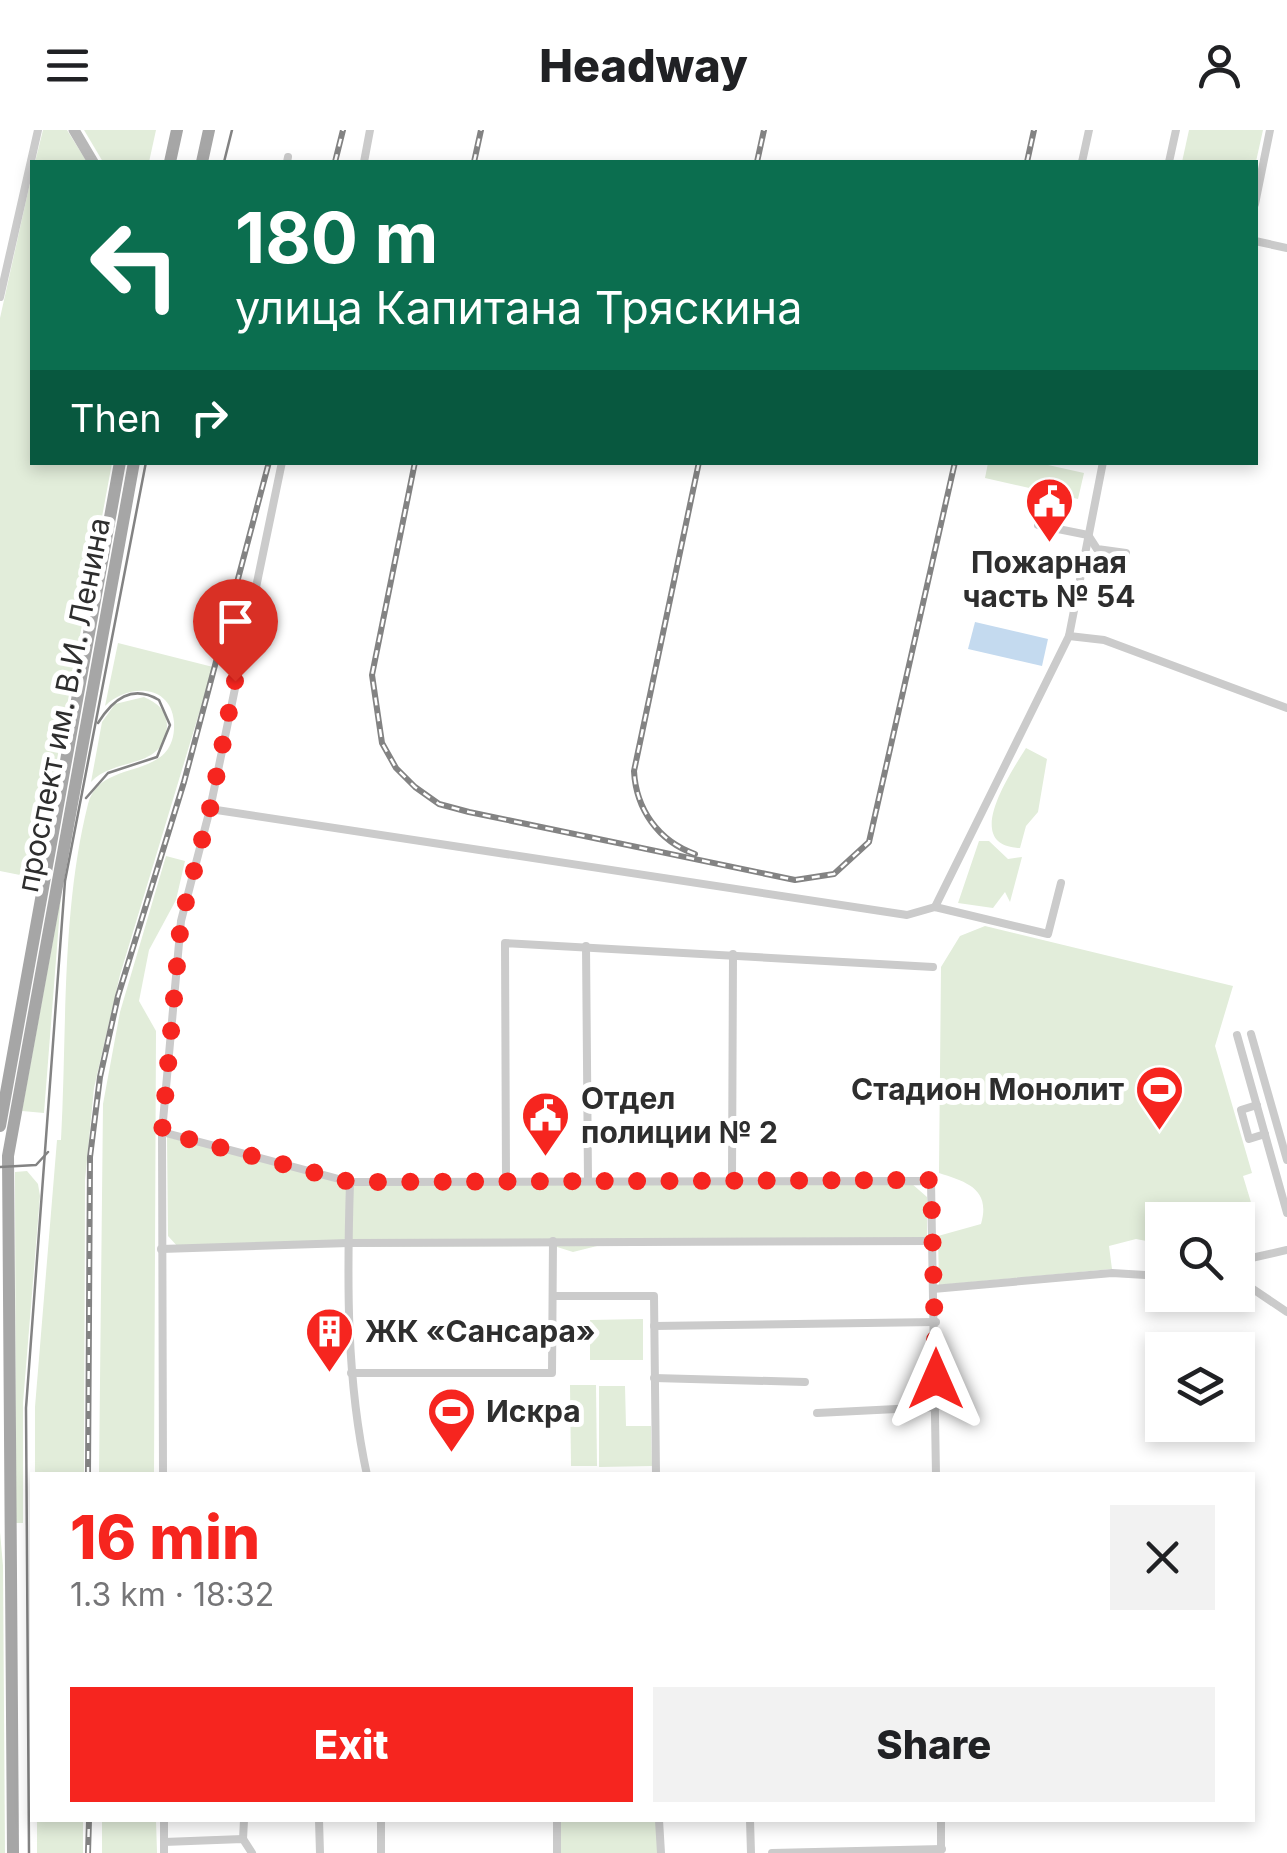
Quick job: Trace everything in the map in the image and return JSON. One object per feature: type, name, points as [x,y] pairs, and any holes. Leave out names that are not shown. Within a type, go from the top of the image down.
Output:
[{"type":"main road","points":[[170,160],[177,130]]},
{"type":"main road","points":[[202,160],[209,130]]},
{"type":"main road","name":"проспект им. В.И. Ленина","points":[[0,1126],[119,465]]},
{"type":"main road","name":"проспект им. В.И. Ленина","points":[[13,1853],[5,1526],[4,1156],[133,465]]},
{"type":"street","points":[[31,160],[38,130]]},
{"type":"street","points":[[74,130],[92,160]]},
{"type":"street","points":[[364,160],[370,130]]},
{"type":"street","points":[[1082,160],[1089,130]]},
{"type":"street","points":[[1169,160],[1176,130]]},
{"type":"street","points":[[1258,189],[1270,130]]},
{"type":"street","points":[[0,296],[30,165]]},
{"type":"street","points":[[1258,242],[1287,248]]},
{"type":"street","points":[[163,1472],[162,1132],[181,921],[210,809],[281,465]]},
{"type":"street","points":[[935,907],[1069,636],[1103,465]]},
{"type":"street","points":[[1038,525],[1088,535],[1097,548],[1126,554]]},
{"type":"street","points":[[1069,636],[1104,640],[1287,708]]},
{"type":"street","points":[[210,809],[907,915],[935,907],[1048,934],[1061,883]]},
{"type":"street","points":[[506,1179],[505,943],[933,967]]},
{"type":"street","points":[[586,946],[588,1179]]},
{"type":"street","points":[[732,1179],[734,954]]},
{"type":"street","points":[[1250,1034],[1287,1160]]},
{"type":"street","points":[[1237,1035],[1282,1179],[1287,1213]]},
{"type":"street","points":[[1257,1105],[1241,1110],[1249,1139],[1265,1134]]},
{"type":"street","points":[[1245,1124],[1261,1119]]},
{"type":"street","points":[[162,1132],[350,1182],[931,1180],[936,1472]]},
{"type":"street","points":[[350,1182],[351,1373],[354,1414],[366,1472]]},
{"type":"street","points":[[161,1249],[553,1241],[932,1240]]},
{"type":"street","points":[[351,1373],[552,1373],[553,1241]]},
{"type":"street","points":[[1255,1257],[1287,1250]]},
{"type":"street","points":[[934,1289],[1112,1273],[1145,1275]]},
{"type":"street","points":[[1255,1290],[1287,1312]]},
{"type":"street","points":[[554,1296],[654,1296],[656,1472]]},
{"type":"street","points":[[654,1326],[936,1322]]},
{"type":"street","points":[[654,1378],[805,1382]]},
{"type":"street","points":[[818,1413],[936,1407]]},
{"type":"street","points":[[164,1822],[164,1853]]},
{"type":"street","points":[[244,1822],[243,1839],[252,1853]]},
{"type":"street","points":[[319,1822],[320,1853]]},
{"type":"street","points":[[382,1822],[382,1853]]},
{"type":"street","points":[[557,1822],[557,1853]]},
{"type":"street","points":[[660,1822],[661,1853]]},
{"type":"street","points":[[750,1822],[750,1853]]},
{"type":"street","points":[[772,1853],[941,1851],[942,1822]]},
{"type":"street","points":[[164,1842],[243,1839]]},
{"type":"green space","points":[[43,130],[67,130],[86,160],[36,160]]},
{"type":"green space","points":[[84,130],[156,130],[149,160],[102,160]]},
{"type":"green space","points":[[1189,130],[1263,130],[1256,160],[1182,160]]},
{"type":"green space","points":[[30,183],[30,465],[112,465],[35,878],[0,871],[0,318]]},
{"type":"green space","points":[[988,465],[1048,465],[1084,473],[1078,499],[985,478]]},
{"type":"green space","points":[[118,643],[213,667],[120,975],[94,1088],[85,1180],[84,1472],[35,1472],[35,1407],[57,1140],[61,1140],[69,929],[79,845],[88,804],[96,789],[107,779],[164,754],[172,741],[174,722],[165,700],[147,691],[125,694],[105,706]]},
{"type":"green space","points":[[144,697],[163,711],[167,726],[164,740],[148,757],[101,774],[91,782],[102,722],[115,704]]},
{"type":"green space","points":[[1026,748],[1047,759],[1038,812],[1026,826],[1020,848],[1003,844],[994,835],[992,822],[1002,791]]},
{"type":"green space","points":[[979,841],[989,841],[1008,859],[1022,857],[1010,902],[1005,892],[993,908],[958,903]]},
{"type":"green space","points":[[166,856],[185,861],[176,900],[149,950],[139,1001],[156,1031],[154,1472],[99,1472],[103,1104],[120,1012]]},
{"type":"green space","points":[[61,896],[44,1113],[22,1111]]},
{"type":"green space","points":[[985,926],[1233,986],[1215,1046],[1252,1173],[1243,1176],[1251,1202],[1145,1202],[1145,1241],[1136,1239],[1109,1246],[1112,1269],[939,1285],[938,1236],[981,1224],[983,1212],[983,1203],[974,1189],[939,1173],[941,967],[960,936]]},
{"type":"green space","points":[[167,1137],[350,1184],[911,1183],[927,1197],[927,1238],[617,1241],[573,1252],[554,1246],[179,1248],[168,1236]]},
{"type":"green space","points":[[27,1171],[38,1184],[40,1196],[23,1403],[23,1523],[16,1523],[15,1172]]},
{"type":"green space","points":[[643,1319],[643,1360],[590,1360],[590,1320]]},
{"type":"green space","points":[[570,1385],[596,1385],[597,1466],[571,1466]]},
{"type":"green space","points":[[599,1386],[625,1386],[626,1426],[651,1426],[652,1466],[599,1467]]},
{"type":"green space","points":[[0,1532],[3,1566],[5,1853],[0,1853]]},
{"type":"green space","points":[[37,1822],[83,1822],[83,1853],[37,1853]]},
{"type":"green space","points":[[102,1822],[156,1822],[157,1853],[102,1853]]},
{"type":"green space","points":[[558,1822],[658,1822],[659,1853],[559,1853]]},
{"type":"water","points":[[975,622],[1048,639],[1042,666],[968,649]]},
{"type":"tram line","points":[[224,160],[232,130]]},
{"type":"tram line","points":[[29,1853],[26,1408],[65,881],[145,465]]},
{"type":"tram line","points":[[86,798],[108,773],[157,757],[170,725],[159,700],[140,693],[124,696],[98,723]]},
{"type":"tram line","points":[[0,1167],[36,1165],[48,1152]]},
{"type":"railway","points":[[336,160],[343,130]]},
{"type":"railway","points":[[474,160],[481,130]]},
{"type":"railway","points":[[757,160],[764,130]]},
{"type":"railway","points":[[1027,160],[1034,130]]},
{"type":"railway","points":[[88,1472],[90,1157],[100,1077],[118,996],[184,782],[268,465]]},
{"type":"railway","points":[[414,465],[372,675],[382,743],[396,768],[439,804],[795,880],[834,874],[869,842],[954,465]]},
{"type":"railway","points":[[695,854],[670,841],[651,822],[639,798],[634,771],[698,465]]},
{"type":"railway","points":[[88,1853],[89,1822]]},
{"type":"place","name":"Пожарная часть № 54","points":[[1049,544]]},
{"type":"place","name":"Стадион Монолит","points":[[1159,1132]]},
{"type":"place","name":"Отдел полиции № 2","points":[[546,1158]]},
{"type":"place","name":"ЖК «Сансара»","points":[[330,1374]]},
{"type":"place","name":"Искра","points":[[451,1454]]},
{"type":"route","points":[[235,681],[210,809],[181,921],[162,1132],[350,1182],[931,1180],[936,1379]]}]
